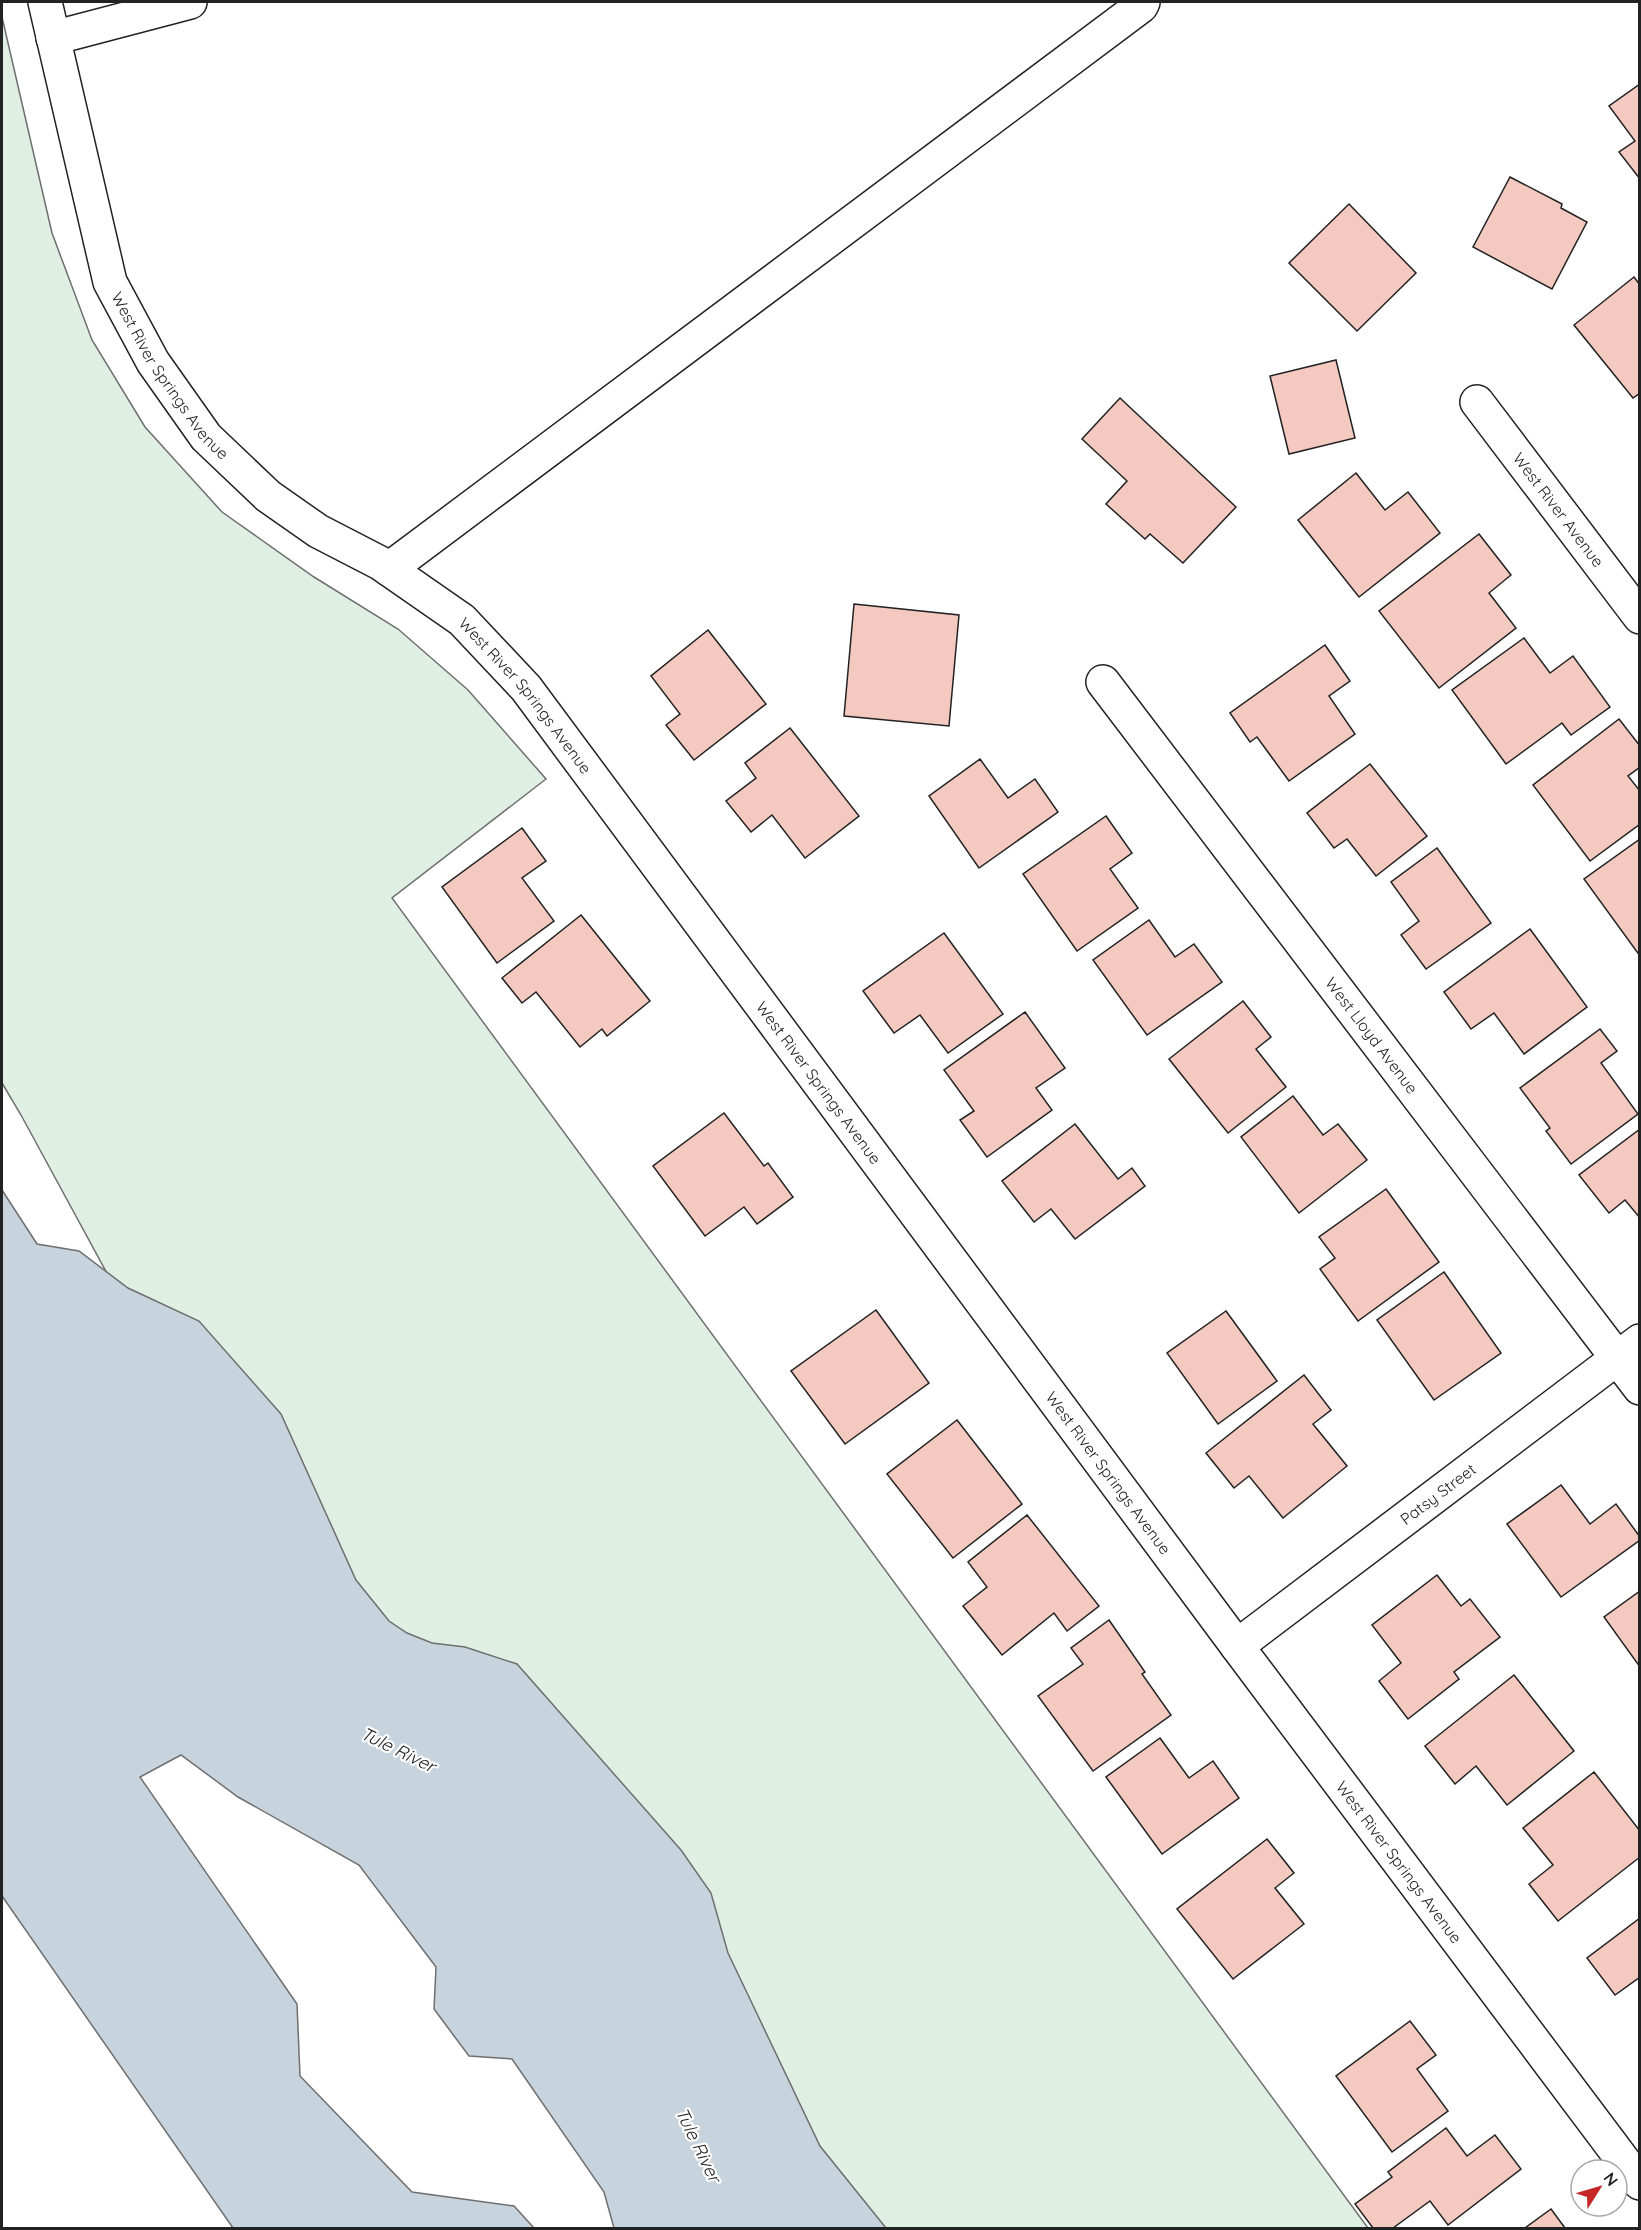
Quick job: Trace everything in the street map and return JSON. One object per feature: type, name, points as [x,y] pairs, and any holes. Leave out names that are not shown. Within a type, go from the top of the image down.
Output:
[{"type":"street","name":"West River Springs Avenue","points":[[45,2],[110,282],[153,362],[206,437],[268,496],[318,531],[389,569],[462,620],[526,688],[1237,1646],[1640,2183]]},
{"type":"street","points":[[53,38],[190,2]]},
{"type":"street","points":[[389,569],[1132,13],[1143,2]]},
{"type":"street","name":"West River Avenue","points":[[1477,402],[1640,617]]},
{"type":"street","name":"West Lloyd Avenue","points":[[1103,681],[1628,1349],[1640,1388]]},
{"type":"street","name":"Patsy Street","points":[[1237,1646],[1628,1349]]},
{"type":"green space","points":[[2,17],[52,233],[92,340],[145,427],[222,512],[314,577],[398,629],[468,690],[546,779],[392,898],[1368,2228],[811,2228],[266,1566],[2,1083]]},
{"type":"water","name":"Tule River","points":[[2,1190],[37,1244],[79,1251],[128,1288],[199,1321],[281,1414],[356,1580],[389,1621],[407,1633],[432,1643],[465,1647],[517,1664],[681,1850],[711,1893],[728,1953],[820,2146],[886,2228],[614,2228],[604,2192],[512,2059],[469,2056],[434,2009],[436,1967],[359,1865],[238,1797],[181,1755],[140,1777],[297,2004],[300,2076],[412,2192],[514,2206],[534,2228],[233,2228],[2,1896]]},
{"type":"building","points":[[1640,84],[1640,179],[1619,152],[1635,141],[1609,106]]},
{"type":"building","points":[[1510,177],[1562,204],[1561,208],[1587,222],[1552,289],[1473,247]]},
{"type":"building","points":[[1349,204],[1416,273],[1357,331],[1289,263]]},
{"type":"building","points":[[1634,277],[1640,285],[1640,393],[1633,398],[1574,325]]},
{"type":"building","points":[[1336,360],[1355,438],[1289,454],[1270,376]]},
{"type":"building","points":[[1120,398],[1236,507],[1183,563],[1150,534],[1145,539],[1106,504],[1127,481],[1082,439]]},
{"type":"building","points":[[1356,473],[1385,510],[1408,492],[1440,533],[1359,597],[1298,520]]},
{"type":"building","points":[[1479,534],[1511,575],[1489,593],[1516,628],[1439,688],[1379,611]]},
{"type":"building","points":[[854,604],[959,615],[949,726],[844,716]]},
{"type":"building","points":[[708,630],[766,704],[694,760],[666,725],[680,714],[651,676]]},
{"type":"building","points":[[1524,638],[1550,673],[1573,656],[1610,707],[1571,735],[1562,723],[1506,764],[1452,690]]},
{"type":"building","points":[[1325,645],[1350,681],[1329,696],[1355,734],[1289,781],[1257,737],[1250,742],[1230,713]]},
{"type":"building","points":[[1619,719],[1640,746],[1640,767],[1628,776],[1640,791],[1640,824],[1590,861],[1533,785]]},
{"type":"building","points":[[790,728],[859,816],[805,858],[772,815],[751,832],[726,801],[756,778],[745,763]]},
{"type":"building","points":[[980,759],[1008,798],[1035,779],[1058,812],[979,868],[929,796]]},
{"type":"building","points":[[1370,764],[1427,836],[1376,876],[1347,839],[1334,848],[1307,813]]},
{"type":"building","points":[[1106,816],[1132,853],[1110,869],[1138,908],[1077,951],[1023,874]]},
{"type":"building","points":[[522,828],[546,861],[522,878],[554,921],[497,963],[442,887]]},
{"type":"building","points":[[1640,839],[1640,956],[1584,879]]},
{"type":"building","points":[[1437,848],[1491,923],[1426,969],[1401,935],[1419,921],[1391,882]]},
{"type":"building","points":[[581,915],[650,1001],[607,1036],[602,1029],[580,1047],[536,992],[522,1003],[502,978]]},
{"type":"building","points":[[1149,920],[1175,957],[1194,944],[1222,982],[1147,1035],[1093,960]]},
{"type":"building","points":[[1530,929],[1587,1007],[1524,1054],[1494,1013],[1471,1029],[1444,992]]},
{"type":"building","points":[[944,933],[1003,1014],[948,1053],[920,1015],[894,1033],[863,991]]},
{"type":"building","points":[[1243,1001],[1271,1037],[1256,1049],[1286,1087],[1228,1133],[1169,1059]]},
{"type":"building","points":[[1025,1012],[1065,1068],[1036,1088],[1052,1110],[987,1157],[960,1120],[974,1111],[944,1070]]},
{"type":"building","points":[[1600,1029],[1617,1051],[1601,1063],[1638,1114],[1571,1164],[1546,1131],[1550,1128],[1520,1088]]},
{"type":"building","points":[[1293,1096],[1323,1135],[1338,1124],[1367,1160],[1299,1213],[1241,1137]]},
{"type":"building","points":[[724,1113],[764,1166],[768,1163],[793,1197],[757,1224],[744,1207],[705,1236],[653,1166]]},
{"type":"building","points":[[1075,1124],[1118,1179],[1132,1168],[1145,1186],[1075,1239],[1051,1209],[1034,1222],[1002,1181]]},
{"type":"building","points":[[1640,1129],[1640,1218],[1625,1200],[1609,1213],[1579,1175]]},
{"type":"building","points":[[1386,1189],[1439,1262],[1358,1321],[1320,1269],[1335,1258],[1319,1237]]},
{"type":"building","points":[[1444,1272],[1501,1353],[1434,1400],[1377,1320]]},
{"type":"building","points":[[876,1310],[929,1383],[845,1444],[791,1371]]},
{"type":"building","points":[[1226,1311],[1277,1381],[1218,1424],[1167,1353]]},
{"type":"building","points":[[1304,1375],[1331,1410],[1313,1424],[1347,1466],[1283,1518],[1249,1476],[1234,1488],[1206,1453]]},
{"type":"building","points":[[957,1420],[1022,1504],[953,1558],[887,1474]]},
{"type":"building","points":[[1561,1485],[1590,1524],[1616,1504],[1640,1540],[1561,1597],[1507,1524]]},
{"type":"building","points":[[1027,1515],[1099,1606],[1067,1631],[1054,1613],[1002,1655],[963,1606],[987,1587],[968,1562]]},
{"type":"building","points":[[1437,1575],[1461,1606],[1470,1599],[1500,1637],[1454,1672],[1459,1679],[1408,1719],[1379,1681],[1401,1663],[1372,1625]]},
{"type":"building","points":[[1640,1591],[1640,1667],[1604,1617]]},
{"type":"building","points":[[1109,1620],[1145,1672],[1142,1674],[1171,1715],[1093,1771],[1038,1696],[1083,1664],[1071,1648]]},
{"type":"building","points":[[1514,1675],[1574,1751],[1507,1805],[1476,1766],[1455,1784],[1425,1746]]},
{"type":"building","points":[[1160,1738],[1189,1778],[1213,1761],[1239,1798],[1162,1854],[1106,1777]]},
{"type":"building","points":[[1594,1772],[1640,1831],[1640,1857],[1558,1921],[1529,1884],[1553,1865],[1523,1828]]},
{"type":"building","points":[[1267,1839],[1294,1873],[1275,1888],[1304,1924],[1233,1979],[1177,1909]]},
{"type":"building","points":[[1640,1918],[1640,1977],[1615,1995],[1587,1958]]},
{"type":"building","points":[[1410,2021],[1436,2055],[1417,2069],[1448,2111],[1392,2152],[1336,2076]]},
{"type":"building","points":[[1446,2128],[1467,2156],[1495,2135],[1521,2169],[1448,2225],[1430,2201],[1393,2228],[1373,2228],[1355,2204],[1392,2177],[1388,2172]]},
{"type":"building","points":[[1551,2209],[1565,2228],[1525,2228]]}]
